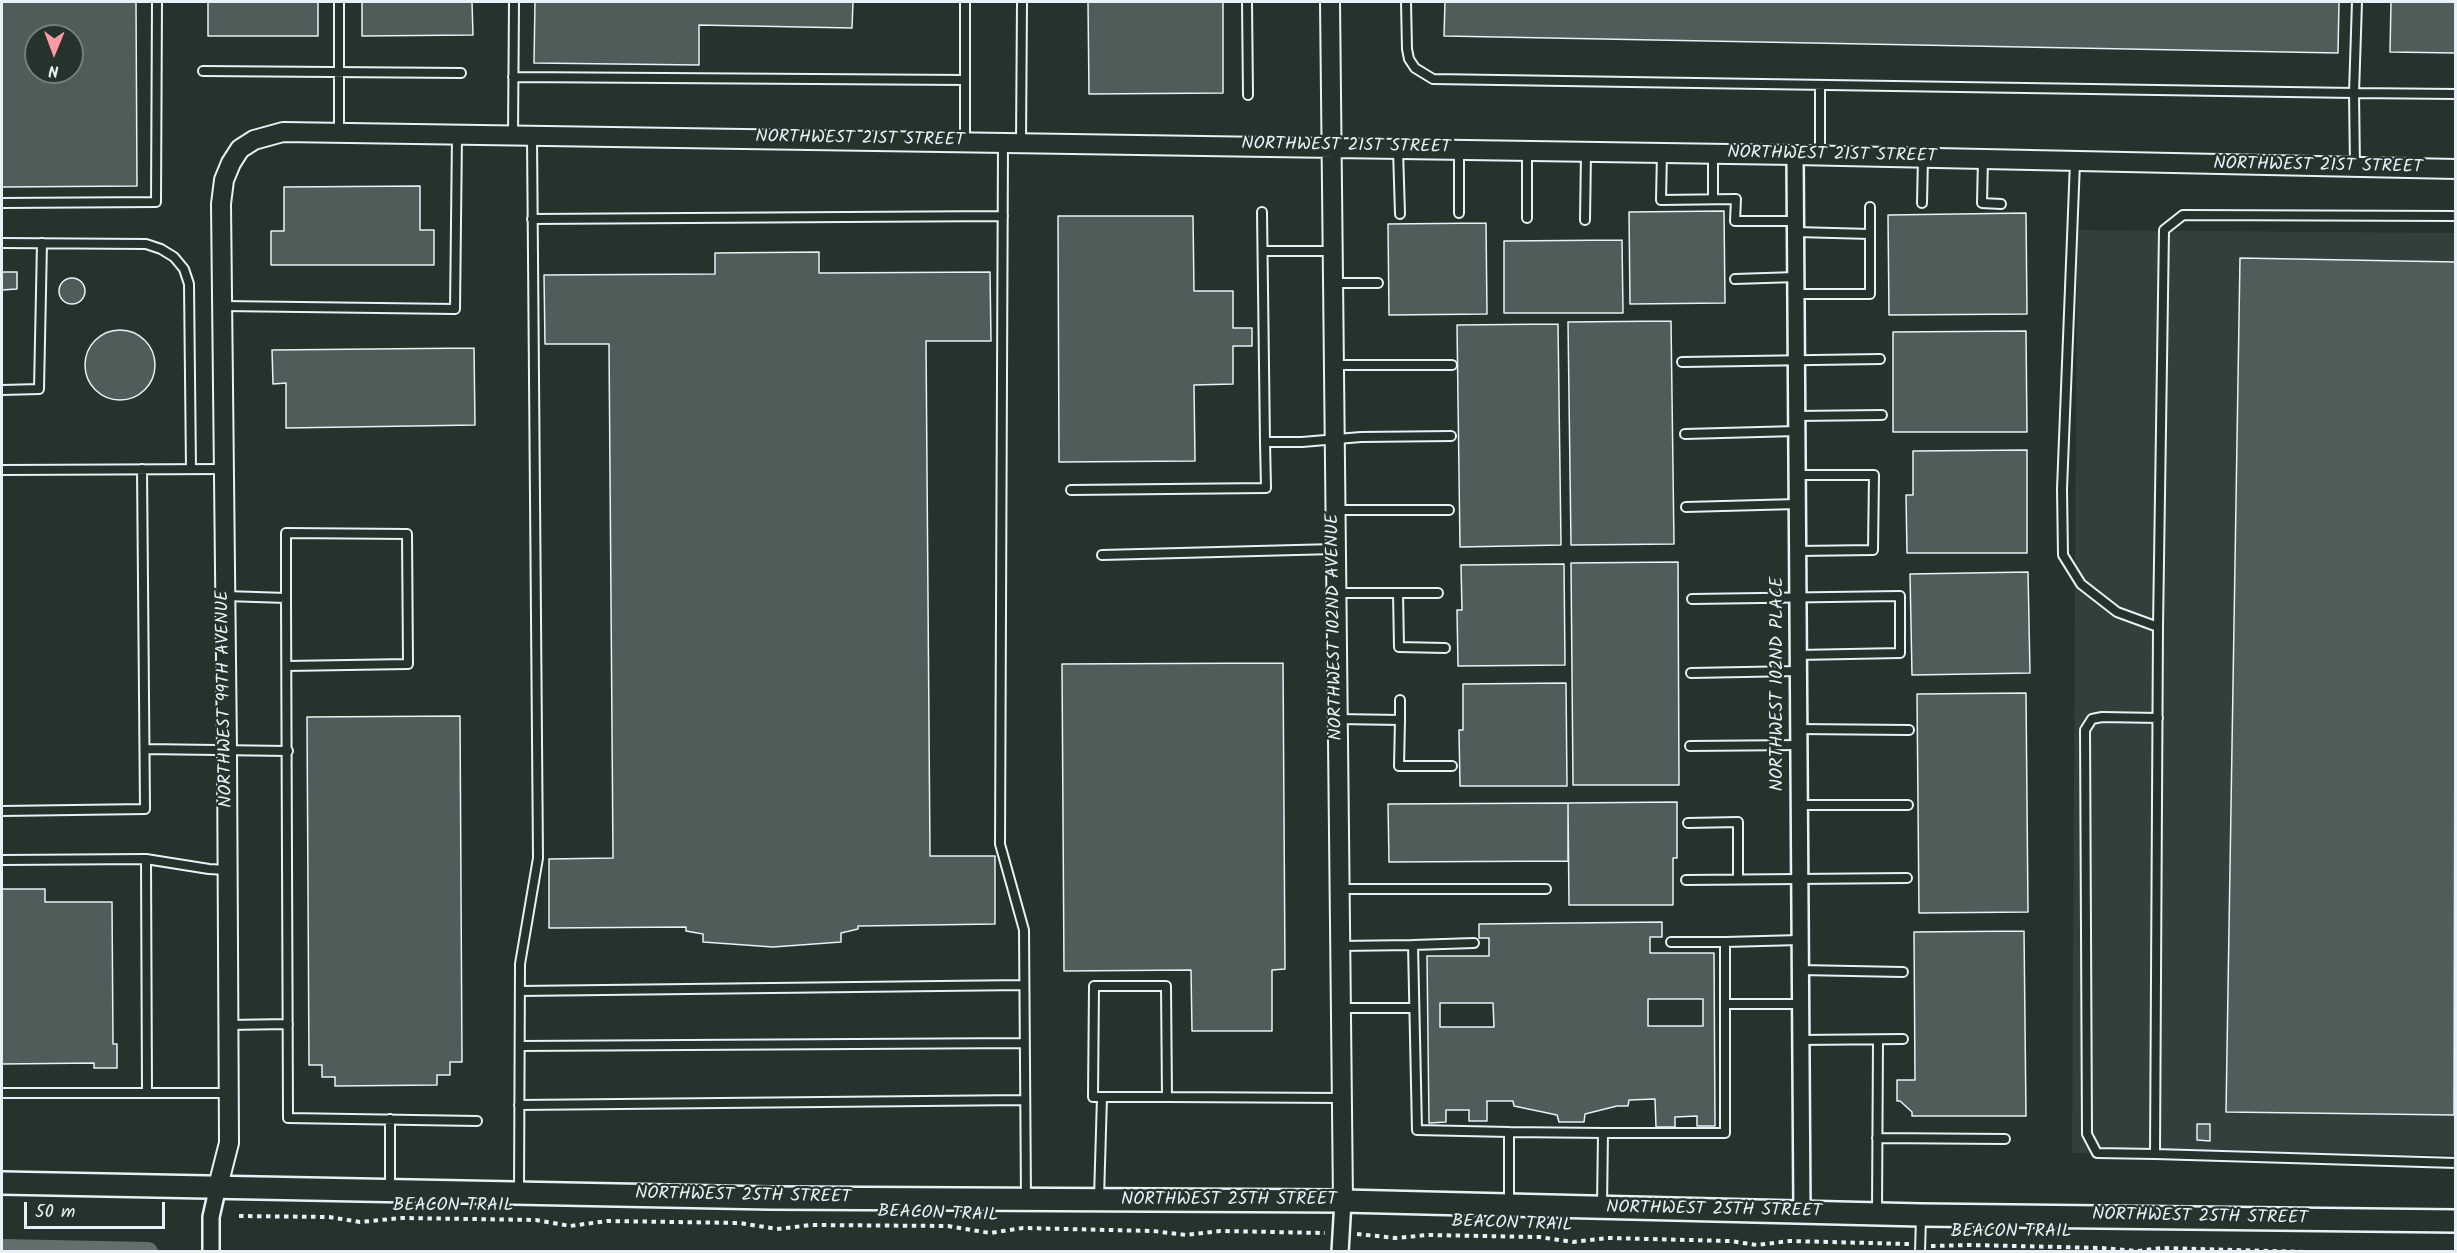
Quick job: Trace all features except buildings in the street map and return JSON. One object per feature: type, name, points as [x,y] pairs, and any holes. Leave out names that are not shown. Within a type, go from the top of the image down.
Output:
[{"type":"main road","name":"NORTHWEST 25TH STREET","points":[[2,1183],[770,1198],[1342,1201],[1802,1213],[2456,1221]]},
{"type":"street","name":"NORTHWEST 102ND AVENUE","points":[[1330,2],[1340,946],[1342,1201],[1340,1251]]},
{"type":"street","name":"NORTHWEST 21ST STREET","points":[[240,150],[254,140],[283,132],[1795,155],[2456,169]]},
{"type":"street","name":"NORTHWEST 99TH AVENUE","points":[[211,1251],[211,1217],[228,1143],[227,750],[221,204],[224,180],[240,150]]},
{"type":"street","name":"NORTHWEST 102ND PLACE","points":[[1795,155],[1802,1213]]},
{"type":"lane","points":[[2,203],[156,202],[157,2]]},
{"type":"lane","points":[[339,2],[339,133]]},
{"type":"lane","points":[[514,2],[513,77],[532,219],[538,858],[520,964],[519,1192]]},
{"type":"lane","points":[[965,2],[965,142]]},
{"type":"lane","points":[[1022,2],[1022,142]]},
{"type":"lane","points":[[1247,2],[1248,95]]},
{"type":"lane","points":[[1406,2],[1409,59],[1415,68],[1433,79],[2456,94]]},
{"type":"lane","points":[[2355,168],[2354,93],[2357,2]]},
{"type":"lane","points":[[203,72],[461,73]]},
{"type":"lane","points":[[513,77],[965,80]]},
{"type":"lane","points":[[1820,156],[1821,85]]},
{"type":"lane","points":[[222,306],[455,309],[457,134]]},
{"type":"lane","points":[[1003,142],[1000,844],[1024,930],[1026,1199]]},
{"type":"lane","points":[[1398,149],[1400,214]]},
{"type":"lane","points":[[1459,150],[1459,213]]},
{"type":"lane","points":[[1527,151],[1527,218]]},
{"type":"lane","points":[[1585,220],[1586,152]]},
{"type":"lane","points":[[1662,153],[1661,200],[1736,199],[1735,221],[1870,234]]},
{"type":"lane","points":[[1713,154],[1713,199]]},
{"type":"lane","points":[[1922,203],[1923,158]]},
{"type":"lane","points":[[1983,159],[1982,203],[2001,204]]},
{"type":"lane","points":[[2075,162],[2062,489],[2063,555],[2081,584],[2117,612],[2158,627]]},
{"type":"lane","points":[[1796,294],[1870,294],[1870,207]]},
{"type":"lane","points":[[1071,490],[1266,488],[1262,212]]},
{"type":"lane","points":[[2155,1154],[2157,718],[2164,230],[2183,214],[2456,216]]},
{"type":"lane","points":[[532,219],[1003,216]]},
{"type":"lane","points":[[2,243],[146,244],[174,257],[184,270],[189,284],[191,469]]},
{"type":"lane","points":[[2,390],[39,389],[42,243]]},
{"type":"lane","points":[[1263,251],[1332,250]]},
{"type":"lane","points":[[1735,279],[1796,277]]},
{"type":"lane","points":[[1332,283],[1378,283]]},
{"type":"lane","points":[[1682,362],[1880,359]]},
{"type":"lane","points":[[1333,365],[1452,365]]},
{"type":"lane","points":[[1684,434],[1882,415]]},
{"type":"lane","points":[[1265,442],[1451,436]]},
{"type":"lane","points":[[2,811],[145,809],[142,469]]},
{"type":"lane","points":[[2,470],[223,469]]},
{"type":"lane","points":[[1797,475],[1874,475],[1873,550],[1798,551]]},
{"type":"lane","points":[[1686,507],[1797,504]]},
{"type":"lane","points":[[1335,510],[1449,510]]},
{"type":"lane","points":[[286,666],[408,664],[407,534],[286,533],[286,666],[288,751],[288,1118],[477,1121]]},
{"type":"lane","points":[[1102,555],[1335,549]]},
{"type":"lane","points":[[1336,593],[1438,593]]},
{"type":"lane","points":[[1398,593],[1399,646],[1444,648]]},
{"type":"lane","points":[[224,596],[286,598]]},
{"type":"lane","points":[[1691,673],[1900,653],[1900,596],[1692,599]]},
{"type":"lane","points":[[1400,700],[1399,766],[1452,766]]},
{"type":"lane","points":[[2157,718],[2102,717],[2092,719],[2085,730],[2087,1134],[2091,1145],[2097,1153],[2456,1163]]},
{"type":"lane","points":[[1337,719],[1400,720]]},
{"type":"lane","points":[[1799,729],[1909,730]]},
{"type":"lane","points":[[1690,746],[1799,745]]},
{"type":"lane","points":[[145,749],[288,751]]},
{"type":"lane","points":[[1799,805],[1908,805]]},
{"type":"lane","points":[[1688,823],[1738,822],[1738,879]]},
{"type":"lane","points":[[2,860],[146,860],[226,870]]},
{"type":"lane","points":[[146,860],[147,1093]]},
{"type":"lane","points":[[1686,880],[1907,878]]},
{"type":"lane","points":[[1339,889],[1546,889]]},
{"type":"lane","points":[[1671,942],[1800,940]]},
{"type":"lane","points":[[1413,945],[1417,1130],[1725,1133],[1725,942]]},
{"type":"lane","points":[[1340,946],[1474,944]]},
{"type":"lane","points":[[1800,970],[1903,972]]},
{"type":"lane","points":[[520,991],[1024,986]]},
{"type":"lane","points":[[1167,1097],[1166,986],[1094,986],[1093,1097],[1341,1098]]},
{"type":"lane","points":[[1725,1004],[1800,1004]]},
{"type":"lane","points":[[1340,1008],[1414,1008]]},
{"type":"lane","points":[[228,1025],[288,1024]]},
{"type":"lane","points":[[1800,1040],[1903,1040]]},
{"type":"lane","points":[[1877,1214],[1878,1040]]},
{"type":"lane","points":[[520,1046],[1024,1043]]},
{"type":"lane","points":[[2,1093],[228,1093]]},
{"type":"lane","points":[[1099,1200],[1102,1097]]},
{"type":"lane","points":[[519,1105],[1025,1100]]},
{"type":"lane","points":[[390,1119],[390,1190]]},
{"type":"lane","points":[[1509,1132],[1509,1206]]},
{"type":"lane","points":[[1602,1208],[1603,1133]]},
{"type":"lane","points":[[1877,1138],[2005,1138]]},
{"type":"lane","points":[[1920,1251],[1921,1215]]},
{"type":"path","name":"BEACON TRAIL","points":[[238,1216],[329,1217],[360,1222],[402,1218],[536,1220],[570,1226],[607,1221],[740,1223],[777,1229],[811,1225],[948,1226],[990,1233],[1023,1228],[1153,1231],[1186,1235],[1220,1232],[1314,1233]]},
{"type":"path","name":"BEACON TRAIL","points":[[1366,1234],[1396,1238],[1428,1235],[1539,1237],[1573,1242],[1608,1238],[1730,1241],[1757,1245],[1790,1241],[1908,1244]]},
{"type":"path","name":"BEACON TRAIL","points":[[1934,1246],[2102,1248],[2137,1251],[2162,1248],[2305,1251]]},
{"type":"shaded area","points":[[2077,230],[2455,233],[2455,1155],[2072,1153]]},
{"type":"waterway","points":[[2,1249],[148,1252]]}]
